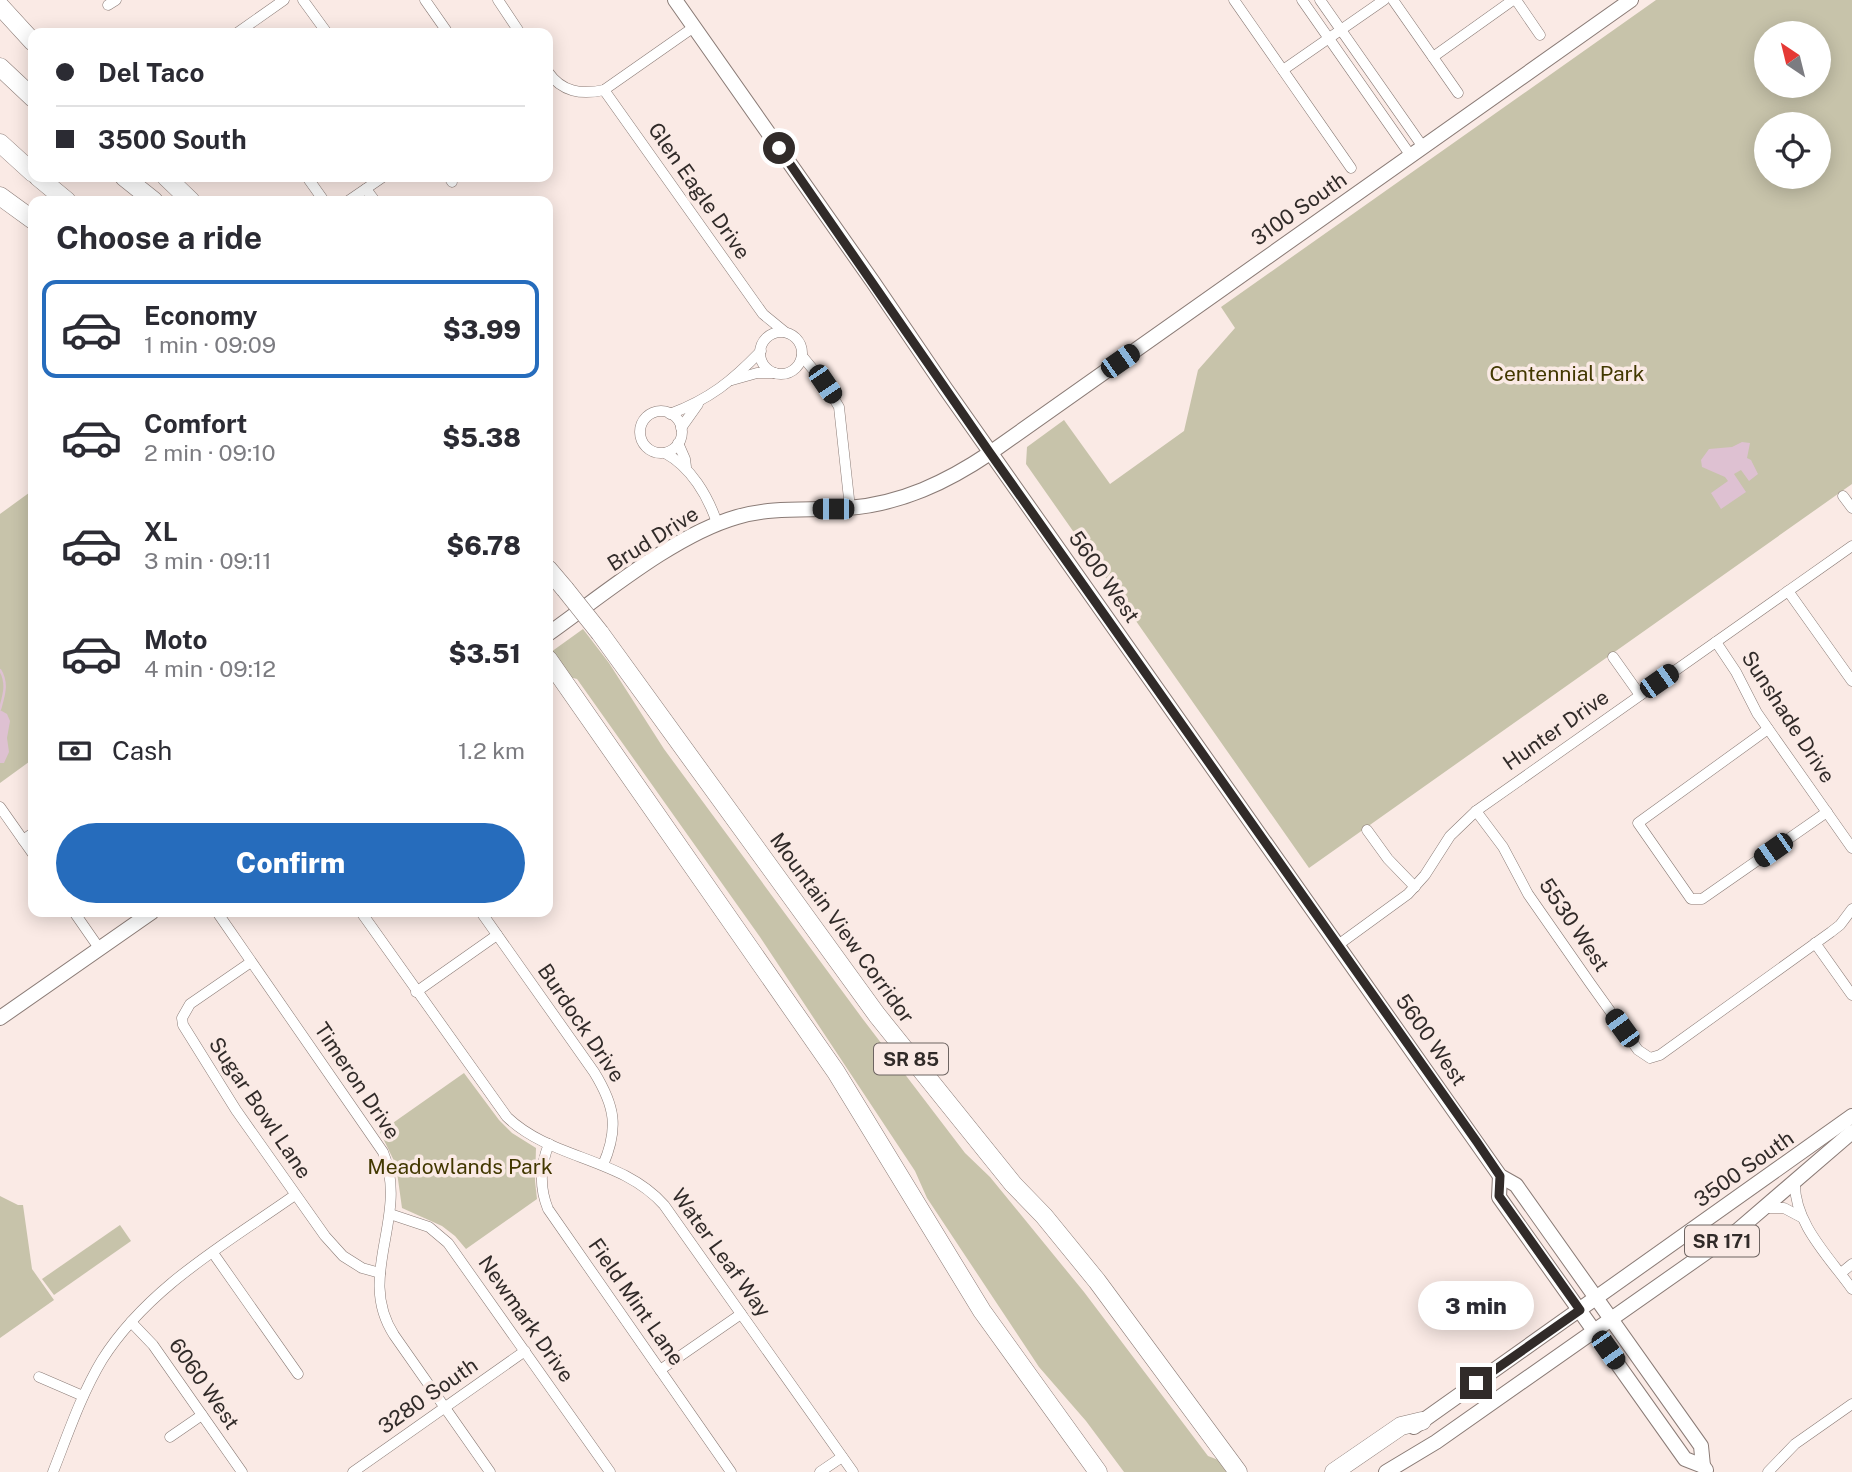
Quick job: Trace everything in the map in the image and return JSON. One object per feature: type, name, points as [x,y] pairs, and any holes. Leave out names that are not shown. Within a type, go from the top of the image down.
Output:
[{"type":"highway","points":[[0,6],[28,37]]},
{"type":"highway","points":[[0,67],[28,93]]},
{"type":"highway","points":[[0,143],[28,168]]},
{"type":"highway","points":[[44,182],[60,196]]},
{"type":"highway","points":[[130,182],[148,196]]},
{"type":"highway","points":[[171,182],[186,196]]},
{"type":"highway","points":[[0,196],[28,216]]},
{"type":"highway","name":"Mountain View Corridor","points":[[553,575],[600,632],[877,1015],[1013,1184],[1070,1248],[1165,1371],[1238,1472]]},
{"type":"highway","points":[[553,666],[835,1072],[982,1311],[1098,1472]]},
{"type":"highway","points":[[1165,1371],[1192,1395],[1247,1472]]},
{"type":"highway","points":[[1028,1378],[1054,1423],[1089,1472]]},
{"type":"highway","points":[[1056,1414],[1080,1433],[1109,1472]]},
{"type":"highway","points":[[1334,1472],[1401,1426],[1422,1421]]},
{"type":"main road","name":"5600 West","points":[[675,0],[990,453],[1500,1176],[1516,1185],[1701,1446],[1705,1469]]},
{"type":"main road","name":"3100 South","points":[[990,453],[1632,0]]},
{"type":"main road","name":"Brud Drive","points":[[553,631],[673,547],[717,523],[769,510],[850,508],[892,500],[945,481],[990,453]]},
{"type":"main road","points":[[0,1018],[145,917]]},
{"type":"main road","name":"3500 South","points":[[1350,1472],[1852,1116]]},
{"type":"main road","name":"3500 South","points":[[1386,1472],[1436,1442],[1726,1239],[1852,1132]]},
{"type":"main road","name":"5600 West","points":[[1500,1176],[1499,1196],[1685,1459],[1705,1469]]},
{"type":"street","points":[[244,28],[284,0]]},
{"type":"street","points":[[303,0],[323,28]]},
{"type":"street","points":[[425,0],[445,28]]},
{"type":"street","points":[[498,0],[517,28]]},
{"type":"street","points":[[1234,0],[1351,167]]},
{"type":"street","points":[[1302,0],[1417,151]]},
{"type":"street","points":[[1320,0],[1417,151]]},
{"type":"street","points":[[1283,70],[1384,0]]},
{"type":"street","points":[[1393,0],[1458,93]]},
{"type":"street","points":[[1433,57],[1515,0],[1540,35]]},
{"type":"street","points":[[553,79],[575,92],[604,90],[694,27]]},
{"type":"street","name":"Glen Eagle Drive","points":[[604,90],[763,314],[785,332]]},
{"type":"street","points":[[356,196],[376,182]]},
{"type":"street","points":[[366,189],[371,196]]},
{"type":"street","points":[[763,314],[762,346],[765,365],[777,373]]},
{"type":"street","points":[[670,414],[698,404],[731,380],[773,334],[785,332],[798,341],[802,356],[834,396],[840,411],[850,508]]},
{"type":"street","points":[[796,368],[802,356]]},
{"type":"street","points":[[731,380],[757,373],[785,373],[796,368],[816,373]]},
{"type":"street","points":[[686,467],[678,443],[681,428],[698,404]]},
{"type":"street","points":[[681,428],[677,419],[659,411],[649,415],[641,425],[642,442],[648,449],[665,453],[686,467],[706,496],[717,523]]},
{"type":"street","points":[[665,453],[678,443]]},
{"type":"street","points":[[1843,496],[1852,508]]},
{"type":"street","name":"Hunter Drive","points":[[1338,945],[1395,905],[1415,887],[1450,836],[1476,811],[1852,546]]},
{"type":"street","points":[[1788,591],[1852,681]]},
{"type":"street","name":"Sunshade Drive","points":[[1716,642],[1768,729],[1852,848]]},
{"type":"street","points":[[1613,657],[1640,695]]},
{"type":"street","points":[[1768,729],[1638,823],[1691,899],[1706,897],[1827,812]]},
{"type":"street","points":[[0,807],[28,847]]},
{"type":"street","name":"5530 West","points":[[1476,811],[1503,847],[1528,894],[1638,1050],[1647,1057],[1660,1055],[1743,998],[1765,978],[1815,943]]},
{"type":"street","points":[[1367,830],[1388,859],[1415,887]]},
{"type":"street","points":[[23,840],[28,836]]},
{"type":"street","points":[[1852,909],[1840,925],[1815,943],[1852,995]]},
{"type":"street","points":[[77,917],[99,948]]},
{"type":"street","name":"Timeron Drive","points":[[220,917],[387,1160],[393,1195],[380,1273],[379,1294],[385,1320],[490,1472]]},
{"type":"street","name":"Water Leaf Way","points":[[364,917],[507,1117],[527,1133],[635,1179],[659,1199],[853,1472]]},
{"type":"street","name":"Burdock Drive","points":[[484,917],[594,1073],[608,1098],[614,1123],[611,1146],[603,1165]]},
{"type":"street","points":[[416,992],[497,935]]},
{"type":"street","name":"Sugar Bowl Lane","points":[[251,962],[190,1004],[182,1018],[183,1025],[236,1110],[325,1236],[343,1256],[362,1268],[380,1273]]},
{"type":"street","name":"Field Mint Lane","points":[[549,1143],[542,1163],[541,1179],[548,1209],[731,1472]]},
{"type":"street","points":[[1795,1181],[1795,1200],[1801,1217],[1852,1289]]},
{"type":"street","points":[[52,1472],[83,1396],[103,1358],[131,1322],[166,1287],[296,1195]]},
{"type":"street","points":[[1765,1208],[1784,1208],[1801,1217]]},
{"type":"street","name":"Newmark Drive","points":[[390,1214],[429,1227],[449,1243],[610,1472]]},
{"type":"street","points":[[213,1253],[299,1374]]},
{"type":"street","points":[[1840,1273],[1852,1264]]},
{"type":"street","points":[[660,1370],[741,1314]]},
{"type":"street","name":"6060 West","points":[[131,1322],[153,1345],[242,1472]]},
{"type":"street","name":"3280 South","points":[[353,1472],[525,1351]]},
{"type":"street","points":[[38,1377],[83,1396]]},
{"type":"street","points":[[1768,1472],[1794,1444],[1852,1405]]},
{"type":"street","points":[[170,1437],[202,1415]]},
{"type":"street","points":[[820,1472],[842,1457]]},
{"type":"green space","name":"Centennial Park","points":[[1656,0],[1852,0],[1852,484],[1309,868],[1026,464],[1027,447],[1064,420],[1110,484],[1184,431],[1198,370],[1235,328],[1221,307]]},
{"type":"green space","points":[[28,494],[28,763],[0,783],[0,514]]},
{"type":"green space","points":[[583,629],[609,663],[664,749],[965,1153],[990,1177],[1084,1292],[1208,1456],[1221,1461],[1228,1472],[1124,1472],[1086,1421],[1039,1367],[927,1198],[915,1171],[760,937],[577,679],[569,677],[553,655],[553,651]]},
{"type":"green space","name":"Meadowlands Park","points":[[464,1073],[499,1120],[512,1133],[536,1148],[537,1199],[466,1249],[442,1226],[402,1208],[396,1165],[380,1132]]},
{"type":"green space","points":[[0,1196],[23,1205],[32,1269],[54,1300],[0,1338]]},
{"type":"green space","points":[[120,1225],[131,1241],[54,1295],[42,1279]]},
{"type":"shaded area","points":[[1742,442],[1750,443],[1747,458],[1751,460],[1758,474],[1749,481],[1741,470],[1734,474],[1746,492],[1721,509],[1711,493],[1728,481],[1702,467],[1701,460],[1709,449],[1732,447]]},
{"type":"shaded area","points":[[0,710],[7,714],[10,721],[7,738],[9,752],[4,763],[0,763]]},
{"type":"waterway","points":[[0,670],[5,684],[0,709]]},
{"type":"route","points":[[779,148],[990,453],[1477,1142],[1500,1176],[1499,1196],[1580,1310],[1476,1383]]}]
